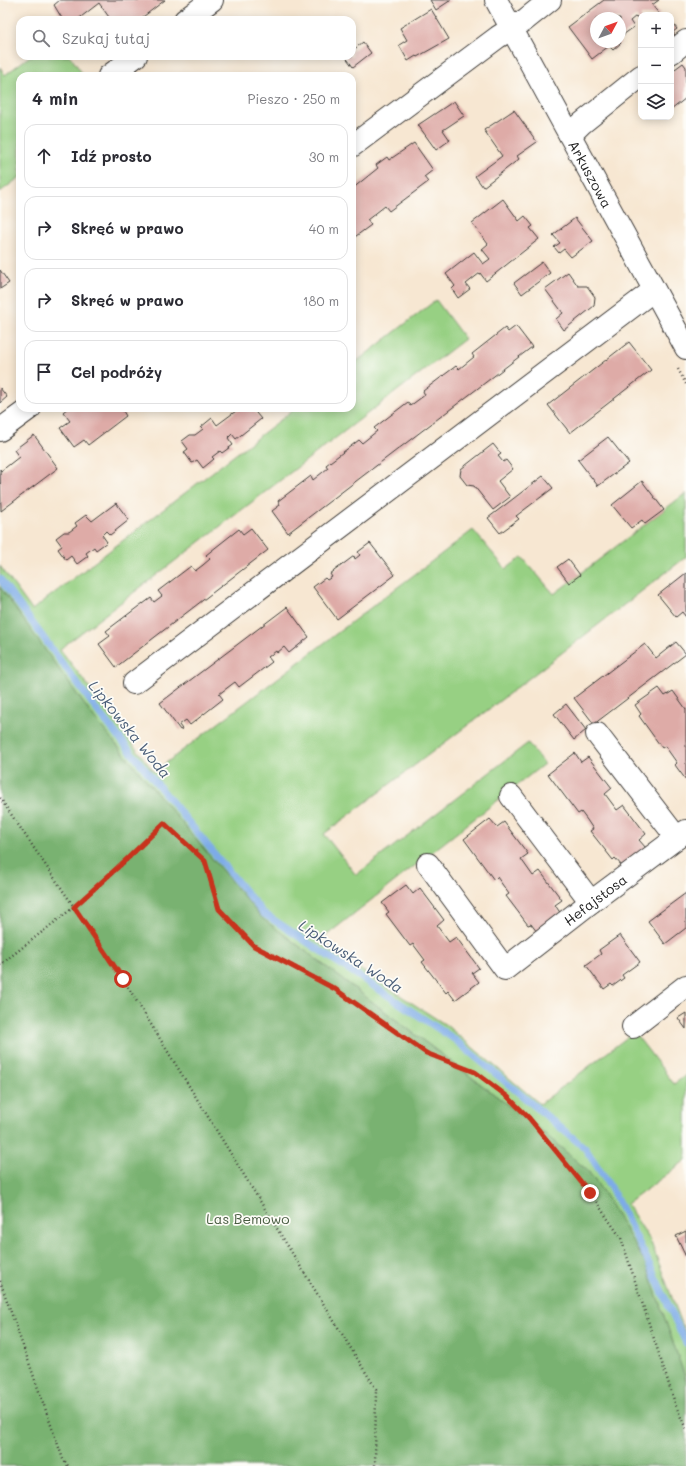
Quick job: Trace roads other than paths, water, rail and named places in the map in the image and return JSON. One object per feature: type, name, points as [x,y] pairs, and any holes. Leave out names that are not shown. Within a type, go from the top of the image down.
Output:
[{"type":"main road","points":[[190,16],[212,0]]},
{"type":"main road","name":"Arkuszowa","points":[[496,0],[686,348]]},
{"type":"main road","points":[[356,143],[525,20],[550,0]]},
{"type":"main road","points":[[674,51],[686,41]]},
{"type":"main road","points":[[114,72],[131,60]]},
{"type":"main road","points":[[570,135],[581,124],[638,78]]},
{"type":"main road","points":[[134,683],[654,290]]},
{"type":"main road","points":[[0,430],[25,412]]},
{"type":"main road","points":[[597,734],[681,834]]},
{"type":"main road","points":[[511,796],[591,902]]},
{"type":"main road","name":"Hefajstosa","points":[[428,864],[505,969],[681,834]]},
{"type":"main road","points":[[633,1027],[686,986]]},
{"type":"waterway","name":"Lipkowska Woda","points":[[0,579],[99,713],[263,913],[454,1039],[585,1148],[610,1186],[645,1255],[686,1343]]},
{"type":"park label","name":"Las Bemowo","points":[[248,1218]]}]
